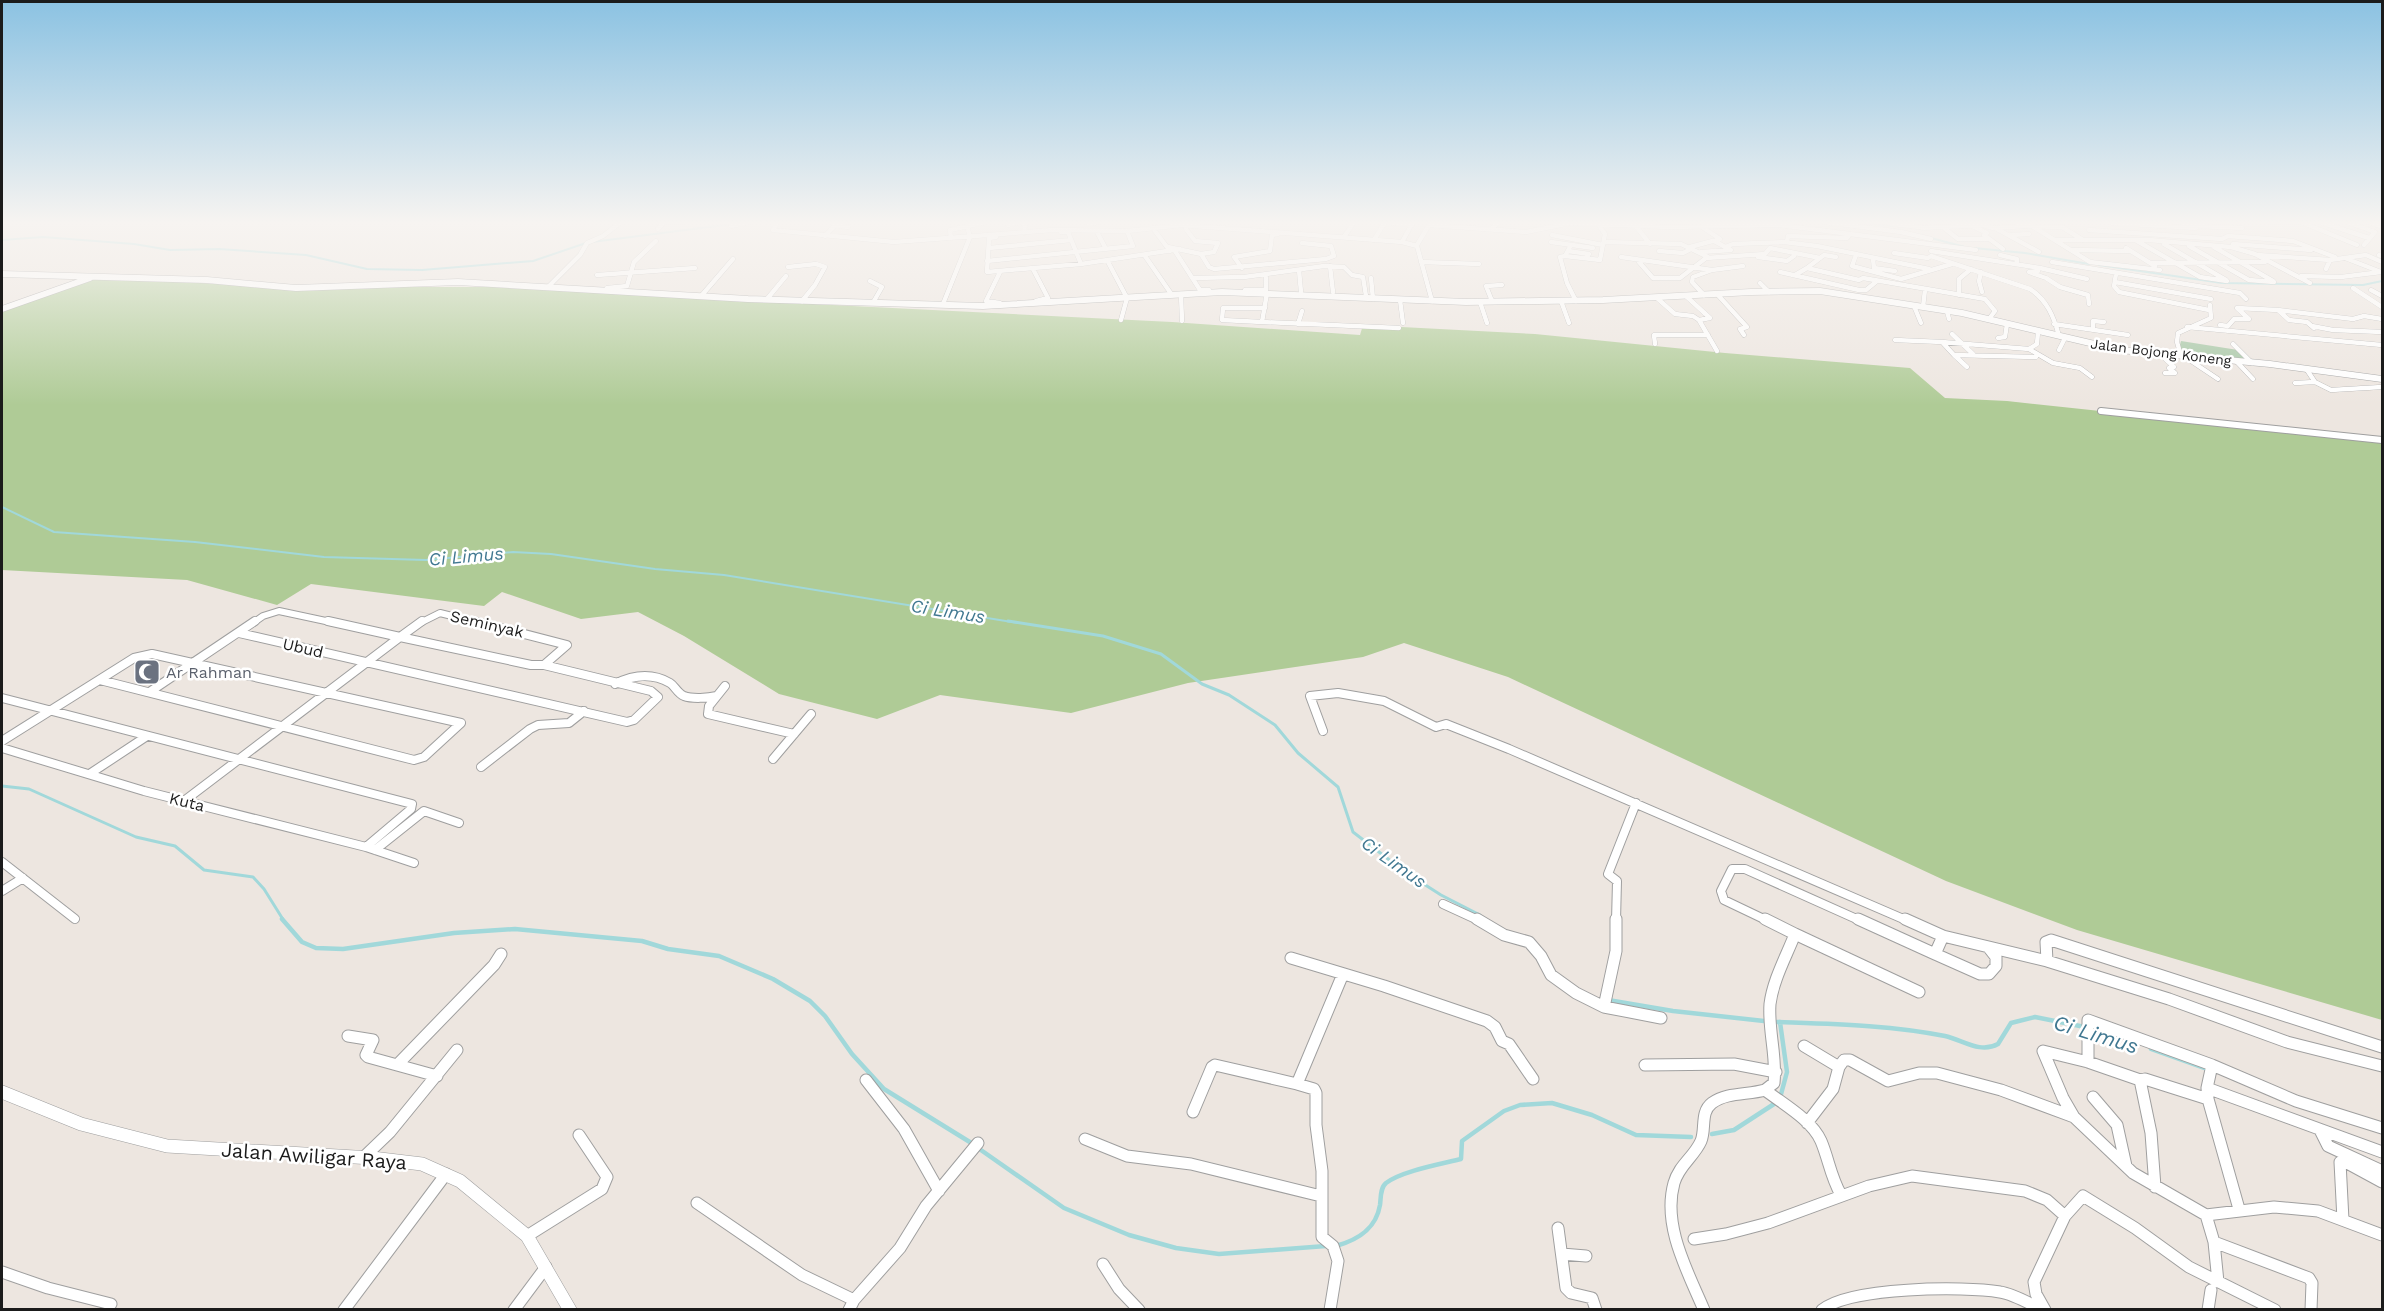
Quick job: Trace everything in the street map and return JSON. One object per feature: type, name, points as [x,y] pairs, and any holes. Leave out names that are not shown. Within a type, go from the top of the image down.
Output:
[{"type":"street","points":[[2,309],[75,283]]},
{"type":"street","name":"Jalan Bojong Koneng","points":[[242,283],[296,288],[410,283]]},
{"type":"street","name":"Jalan Bojong Koneng","points":[[464,283],[802,301],[1006,306],[1181,294],[1267,293],[1432,302],[1480,302],[1658,299],[1704,294],[1825,292],[1989,319],[2111,348],[2382,379]]},
{"type":"street","points":[[548,287],[552,283]]},
{"type":"street","points":[[580,289],[627,286],[628,283]]},
{"type":"street","points":[[702,295],[712,283]]},
{"type":"street","points":[[767,299],[780,283]]},
{"type":"street","points":[[802,301],[816,283]]},
{"type":"street","points":[[874,283],[882,287],[874,302]]},
{"type":"street","points":[[943,304],[951,283]]},
{"type":"street","points":[[995,283],[987,302],[1006,303],[1047,298],[1040,283]]},
{"type":"street","points":[[1119,283],[1127,298],[1121,320]]},
{"type":"street","points":[[1162,283],[1170,295]]},
{"type":"street","points":[[1197,283],[1202,291],[1266,290],[1266,283]]},
{"type":"street","points":[[1300,283],[1301,292]]},
{"type":"street","points":[[1332,283],[1333,292]]},
{"type":"street","points":[[1365,283],[1366,296]]},
{"type":"street","points":[[1371,283],[1373,299]]},
{"type":"street","points":[[1427,283],[1432,302]]},
{"type":"street","points":[[1567,283],[1576,301]]},
{"type":"street","points":[[1694,283],[1704,294]]},
{"type":"street","points":[[1760,283],[1770,292]]},
{"type":"street","points":[[1828,283],[1864,291],[1874,283]]},
{"type":"street","points":[[1888,283],[1985,299],[1995,310],[1989,319]]},
{"type":"street","points":[[1958,283],[1959,295]]},
{"type":"street","points":[[1980,283],[1982,292]]},
{"type":"street","points":[[2009,283],[2039,295],[2050,308],[2054,324],[2062,337],[2060,350]]},
{"type":"street","points":[[2054,283],[2088,295],[2089,304]]},
{"type":"street","points":[[2115,283],[2116,290],[2119,292],[2209,310]]},
{"type":"street","points":[[2122,283],[2211,299]]},
{"type":"street","points":[[2174,283],[2243,294],[2246,299]]},
{"type":"street","points":[[1492,301],[1486,285],[1502,285]]},
{"type":"street","points":[[2353,288],[2382,307]]},
{"type":"street","points":[[2210,289],[2211,318],[2187,327],[2178,333],[2177,338],[2183,356],[2218,379]]},
{"type":"street","points":[[1923,307],[1924,290]]},
{"type":"street","points":[[2371,290],[2382,296]]},
{"type":"street","points":[[1262,322],[1267,293]]},
{"type":"street","points":[[1181,294],[1182,321]]},
{"type":"street","points":[[1717,294],[1747,327],[1740,329],[1744,335]]},
{"type":"street","points":[[1688,297],[1711,319],[1699,320]]},
{"type":"street","points":[[1658,299],[1675,315],[1696,316],[1717,351]]},
{"type":"street","points":[[1265,308],[1223,308],[1222,320],[1401,326],[1400,300]]},
{"type":"street","points":[[1561,301],[1569,323]]},
{"type":"street","points":[[1480,302],[1487,323]]},
{"type":"street","points":[[1914,306],[1921,323]]},
{"type":"street","points":[[2218,330],[2216,325],[2228,326],[2234,319],[2250,319],[2237,308],[2278,310],[2353,319],[2366,316],[2382,319]]},
{"type":"street","points":[[2278,310],[2289,320],[2333,330],[2382,332]]},
{"type":"street","points":[[1298,324],[1302,311]]},
{"type":"street","points":[[1947,311],[1950,319]]},
{"type":"street","points":[[2335,317],[2341,323]]},
{"type":"street","points":[[2093,328],[2093,321],[2104,322]]},
{"type":"street","points":[[1998,338],[2005,338],[2007,324]]},
{"type":"street","points":[[2054,324],[2128,335]]},
{"type":"street","points":[[2310,324],[2321,336]]},
{"type":"street","points":[[2187,327],[2382,345]]},
{"type":"street","points":[[2029,349],[2037,344],[2038,332]]},
{"type":"street","points":[[1952,334],[1973,354]]},
{"type":"street","points":[[1655,344],[1654,335],[1709,337]]},
{"type":"street","points":[[1895,340],[2029,349],[2053,363],[2080,368],[2092,377]]},
{"type":"street","points":[[1942,342],[1967,367]]},
{"type":"street","points":[[2233,344],[2252,363]]},
{"type":"street","points":[[2160,354],[2174,367],[2169,368],[2175,373],[2165,374]]},
{"type":"street","points":[[1954,355],[2041,357]]},
{"type":"street","points":[[2236,361],[2253,379]]},
{"type":"street","points":[[2307,370],[2315,382]]},
{"type":"street","points":[[2295,383],[2315,382],[2331,390],[2382,387]]},
{"type":"street","points":[[2101,411],[2382,441]]},
{"type":"street","name":"Ubud","points":[[239,633],[273,612],[287,612],[402,636]]},
{"type":"street","name":"Seminyak","points":[[440,614],[565,643],[567,647],[544,665],[531,665],[402,636],[431,615],[440,614]]},
{"type":"street","points":[[151,691],[239,633]]},
{"type":"street","name":"Ubud","points":[[239,633],[368,663]]},
{"type":"street","points":[[184,801],[402,636]]},
{"type":"street","points":[[2,741],[134,658],[152,654],[459,721],[460,726],[424,758],[414,760],[151,691],[100,680]]},
{"type":"street","points":[[368,663],[630,722],[656,700],[657,694],[651,691],[544,665]]},
{"type":"street","points":[[615,684],[629,677],[644,674],[671,683],[680,694],[687,697],[717,696]]},
{"type":"street","points":[[725,686],[709,706],[708,714],[794,735]]},
{"type":"street","points":[[1323,731],[1310,696],[1338,693],[1384,701],[1436,727],[1446,724],[1636,803],[1943,936],[2047,960],[2169,999],[2287,1042],[2382,1066]]},
{"type":"street","points":[[2,698],[412,804],[411,809],[370,849]]},
{"type":"street","points":[[481,767],[530,729],[538,725],[569,723],[584,711]]},
{"type":"street","points":[[773,759],[811,714]]},
{"type":"street","points":[[91,773],[147,736]]},
{"type":"street","name":"Kuta","points":[[2,748],[184,801],[370,849],[414,863]]},
{"type":"street","points":[[1604,1007],[1614,964],[1616,935],[1617,881],[1608,874],[1636,803]]},
{"type":"street","points":[[370,849],[424,812],[459,823]]},
{"type":"street","points":[[2,862],[75,919]]},
{"type":"street","points":[[1919,992],[1724,900],[1721,891],[1732,869],[1745,869],[1980,974],[1989,974],[1996,966],[1996,957],[1989,948]]},
{"type":"street","points":[[2,891],[23,879]]},
{"type":"street","points":[[1443,904],[1464,912],[1504,935],[1529,942],[1557,981],[1604,1007],[1661,1018]]},
{"type":"street","points":[[1704,1310],[1674,1225],[1671,1192],[1681,1166],[1701,1142],[1704,1130],[1703,1117],[1707,1108],[1716,1101],[1765,1090],[1774,1083],[1776,1072],[1770,1014],[1771,997],[1795,934]]},
{"type":"street","points":[[1935,954],[1943,936]]},
{"type":"street","points":[[2047,960],[2046,942],[2051,940],[2382,1047]]},
{"type":"street","points":[[398,1064],[494,965],[501,954]]},
{"type":"street","points":[[1291,958],[1384,986],[1487,1022],[1495,1027],[1502,1041],[1509,1044],[1533,1079]]},
{"type":"street","points":[[1297,1084],[1343,974]]},
{"type":"street","points":[[2088,1062],[2088,1020],[2212,1065],[2272,1093],[2382,1128]]},
{"type":"street","points":[[348,1036],[373,1040],[366,1055],[368,1058],[437,1076]]},
{"type":"street","points":[[1804,1047],[1839,1067]]},
{"type":"street","points":[[364,1157],[390,1132],[457,1050]]},
{"type":"street","points":[[2382,1152],[2207,1094],[2145,1079],[2140,1080],[2088,1062],[2043,1051],[2063,1098],[2074,1117],[2126,1166],[2155,1187],[2206,1215],[2239,1209],[2274,1207],[2318,1211],[2382,1235]]},
{"type":"street","points":[[1807,1123],[1839,1078],[1839,1067],[1844,1060],[1850,1060],[1888,1081],[1919,1073],[1937,1073],[2001,1090],[2074,1117]]},
{"type":"street","points":[[1645,1065],[1734,1064],[1776,1072]]},
{"type":"street","points":[[1192,1112],[1212,1067],[1215,1065],[1314,1089],[1322,1237],[1333,1246],[1338,1261],[1330,1310]]},
{"type":"street","points":[[2212,1065],[2207,1094],[2239,1209]]},
{"type":"street","points":[[866,1080],[904,1129],[939,1191]]},
{"type":"street","points":[[2140,1080],[2151,1133],[2155,1187]]},
{"type":"street","points":[[1765,1090],[1807,1123],[1821,1141],[1831,1177],[1841,1195]]},
{"type":"street","name":"Jalan Awiligar Raya","points":[[2,1092],[81,1124],[168,1146],[364,1157],[422,1164],[446,1174],[481,1196],[527,1236],[570,1310]]},
{"type":"street","points":[[2093,1097],[2117,1125],[2126,1166]]},
{"type":"street","points":[[2320,1130],[2328,1146],[2382,1172]]},
{"type":"street","points":[[527,1236],[602,1189],[606,1184],[607,1177],[579,1135]]},
{"type":"street","points":[[1085,1139],[1127,1156],[1191,1164],[1321,1196]]},
{"type":"street","points":[[697,1203],[802,1275],[851,1305],[900,1248],[926,1206],[978,1143]]},
{"type":"street","points":[[2343,1220],[2340,1162],[2347,1163],[2382,1182]]},
{"type":"street","points":[[344,1310],[446,1174]]},
{"type":"street","points":[[1694,1239],[1726,1234],[1768,1223],[1841,1195],[1898,1178],[1928,1177],[2025,1191],[2047,1200],[2065,1216]]},
{"type":"street","points":[[2044,1310],[2036,1294],[2034,1282],[2065,1216],[2083,1196],[2135,1227],[2214,1286],[2275,1310]]},
{"type":"street","points":[[2206,1215],[2214,1242],[2214,1286],[2208,1310]]},
{"type":"street","points":[[1558,1228],[1568,1291],[1592,1298],[1596,1310]]},
{"type":"street","points":[[2214,1242],[2309,1278],[2312,1283],[2311,1310]]},
{"type":"street","points":[[1562,1254],[1586,1256]]},
{"type":"street","points":[[1103,1264],[1119,1289],[1139,1310]]},
{"type":"street","points":[[514,1310],[546,1267]]},
{"type":"street","points":[[2,1272],[48,1288],[111,1304]]},
{"type":"street","points":[[1822,1310],[1829,1304],[1857,1295],[1922,1290],[1972,1290],[2002,1292],[2044,1310]]},
{"type":"green space","points":[[83,283],[204,283],[268,287],[526,287],[714,299],[1172,322],[1360,335],[1363,325],[1535,334],[1910,368],[1945,398],[2007,401],[2382,441],[2382,1020],[2077,930],[1946,881],[1508,677],[1404,643],[1363,657],[1188,683],[1071,713],[940,695],[877,719],[779,694],[684,636],[638,612],[581,619],[502,592],[484,606],[311,584],[277,605],[187,580],[2,570],[2,312]]},
{"type":"green space","points":[[2181,341],[2238,350],[2250,362],[2177,356]]},
{"type":"waterway","points":[[2235,283],[2363,285],[2372,283]]},
{"type":"waterway","name":"Ci Limus","points":[[2,507],[54,532],[195,542],[324,557],[426,560],[513,552],[551,554],[655,569],[724,575],[1018,623]]},
{"type":"waterway","name":"Ci Limus","points":[[1008,621],[1103,636],[1161,654],[1202,684],[1229,695],[1275,725],[1298,753],[1338,787],[1353,832],[1405,872],[1441,895],[1480,915]]},
{"type":"waterway","points":[[2,786],[29,789],[136,837],[175,846],[204,870],[253,877],[264,889],[284,921]]},
{"type":"waterway","points":[[282,919],[302,942],[316,948],[343,949],[454,933],[515,929],[642,941],[668,949],[719,956],[773,979],[810,1001],[825,1016],[852,1054],[884,1089],[973,1144]]},
{"type":"waterway","name":"Ci Limus","points":[[1608,1000],[1673,1011],[1764,1021]]},
{"type":"waterway","name":"Ci Limus","points":[[1780,1022],[1903,1029],[1945,1036],[1985,1048],[1998,1044],[2011,1023],[2035,1017],[2085,1027]]},
{"type":"waterway","points":[[1780,1022],[1787,1072],[1780,1098]]},
{"type":"waterway","name":"Ci Limus","points":[[2091,1029],[2114,1035]]},
{"type":"waterway","name":"Ci Limus","points":[[2151,1049],[2207,1069]]},
{"type":"waterway","points":[[1336,1246],[1359,1237],[1375,1221],[1382,1190],[1386,1183],[1411,1171],[1461,1159],[1462,1141],[1504,1111],[1520,1105],[1552,1103],[1592,1115],[1636,1135],[1691,1137]]},
{"type":"waterway","points":[[1712,1134],[1734,1130],[1774,1104]]},
{"type":"waterway","points":[[978,1148],[1064,1208],[1129,1235],[1176,1248],[1219,1254],[1326,1246]]},
{"type":"place","name":"Ar Rahman","points":[[147,672]]}]
